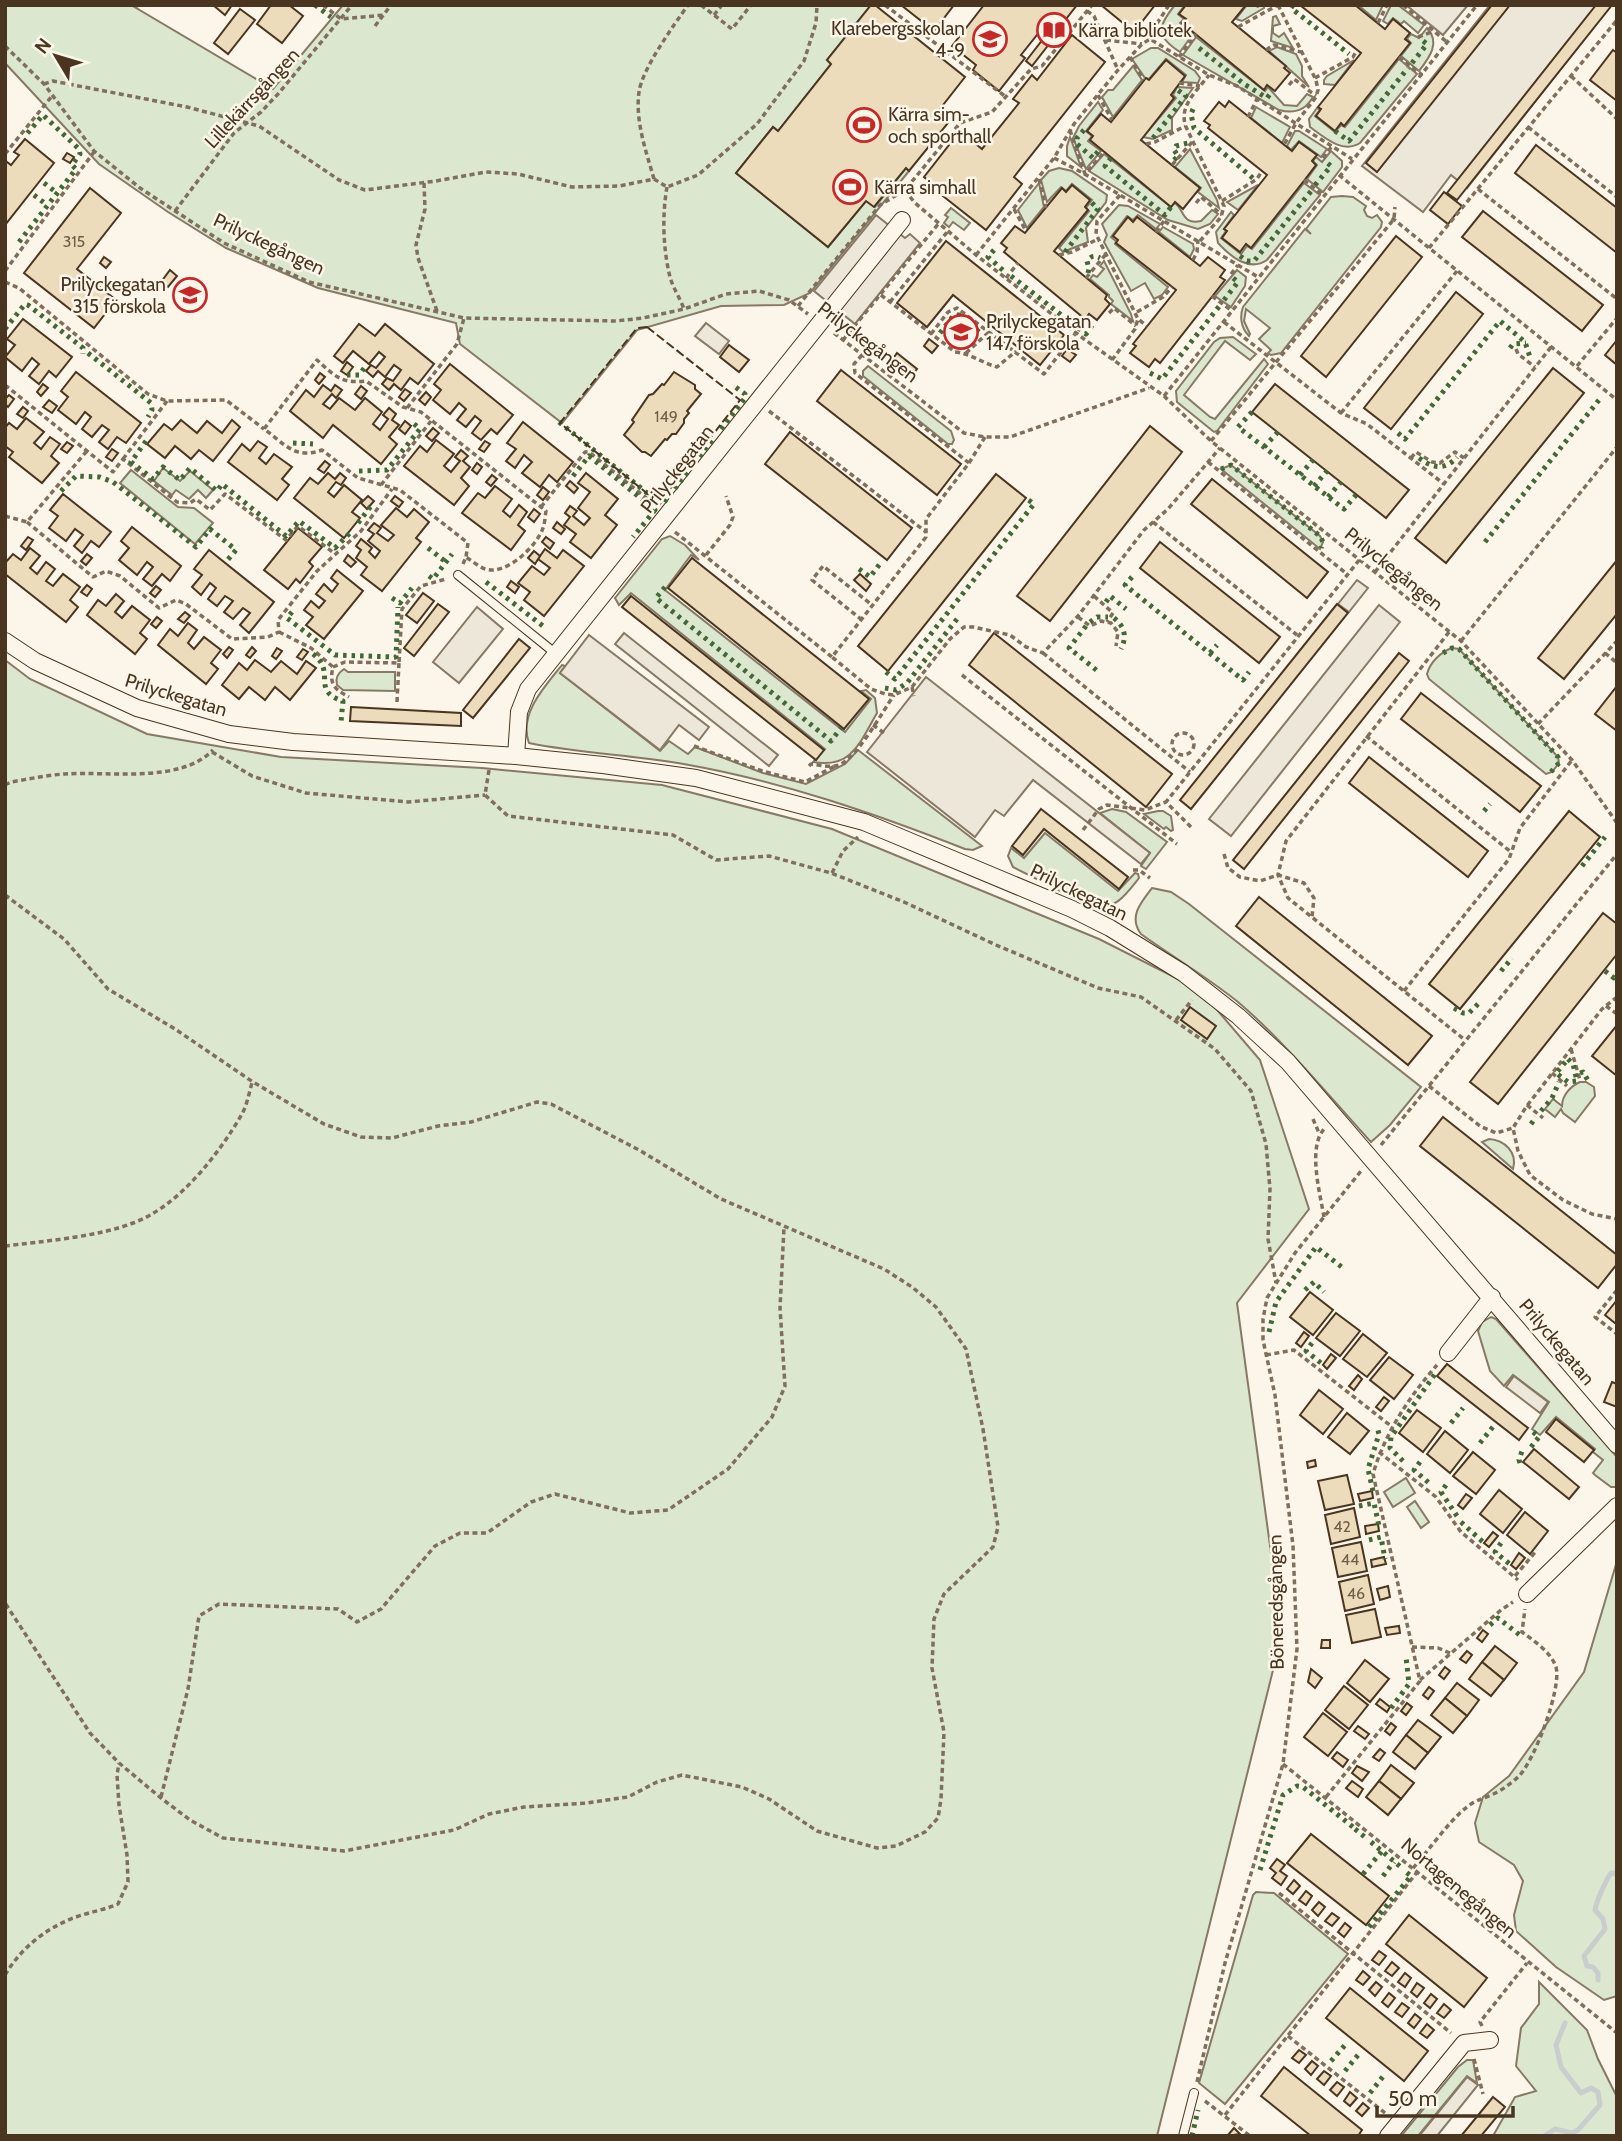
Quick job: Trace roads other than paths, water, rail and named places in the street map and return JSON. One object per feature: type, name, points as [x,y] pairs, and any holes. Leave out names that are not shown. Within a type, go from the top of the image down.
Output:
[{"type":"street","name":"Prilyckegatan","points":[[516,756],[519,712],[528,689],[902,220]]},
{"type":"street","name":"Prilyckegatan","points":[[5,640],[35,661],[137,708],[229,734],[516,756],[696,778],[864,822],[1072,909],[1110,929],[1197,985],[1238,1016],[1288,1062],[1617,1445]]},
{"type":"street","name":"Prilyckegatan","points":[[1448,1353],[1492,1297]]},
{"type":"street","points":[[1527,1594],[1617,1506]]},
{"type":"street","points":[[1393,2130],[1464,2043],[1490,2040]]},
{"type":"lane","points":[[458,575],[555,653]]},
{"type":"lane","points":[[1183,2136],[1194,2093]]},
{"type":"waterway","points":[[1598,1980],[1598,1973],[1593,1967],[1587,1966],[1584,1956],[1605,1929],[1603,1919],[1595,1910],[1611,1873],[1615,1874],[1617,1870]]},
{"type":"waterway","points":[[1544,2136],[1555,2129],[1572,2133],[1578,2130],[1600,2105],[1598,2092],[1591,2088],[1581,2093],[1561,2067],[1556,2045],[1565,2023]]},
{"type":"place","name":"Kärra bibliotek","points":[[1054,30]]},
{"type":"place","name":"Klarebergsskolan 4-9","points":[[990,39]]},
{"type":"place","name":"Kärra sim- och sporthall","points":[[864,125]]},
{"type":"place","name":"Kärra simhall","points":[[850,187]]},
{"type":"place","name":"Prilyckegatan 315 förskola","points":[[190,295]]},
{"type":"place","name":"Prilyckegatan 147 förskola","points":[[961,332]]}]
